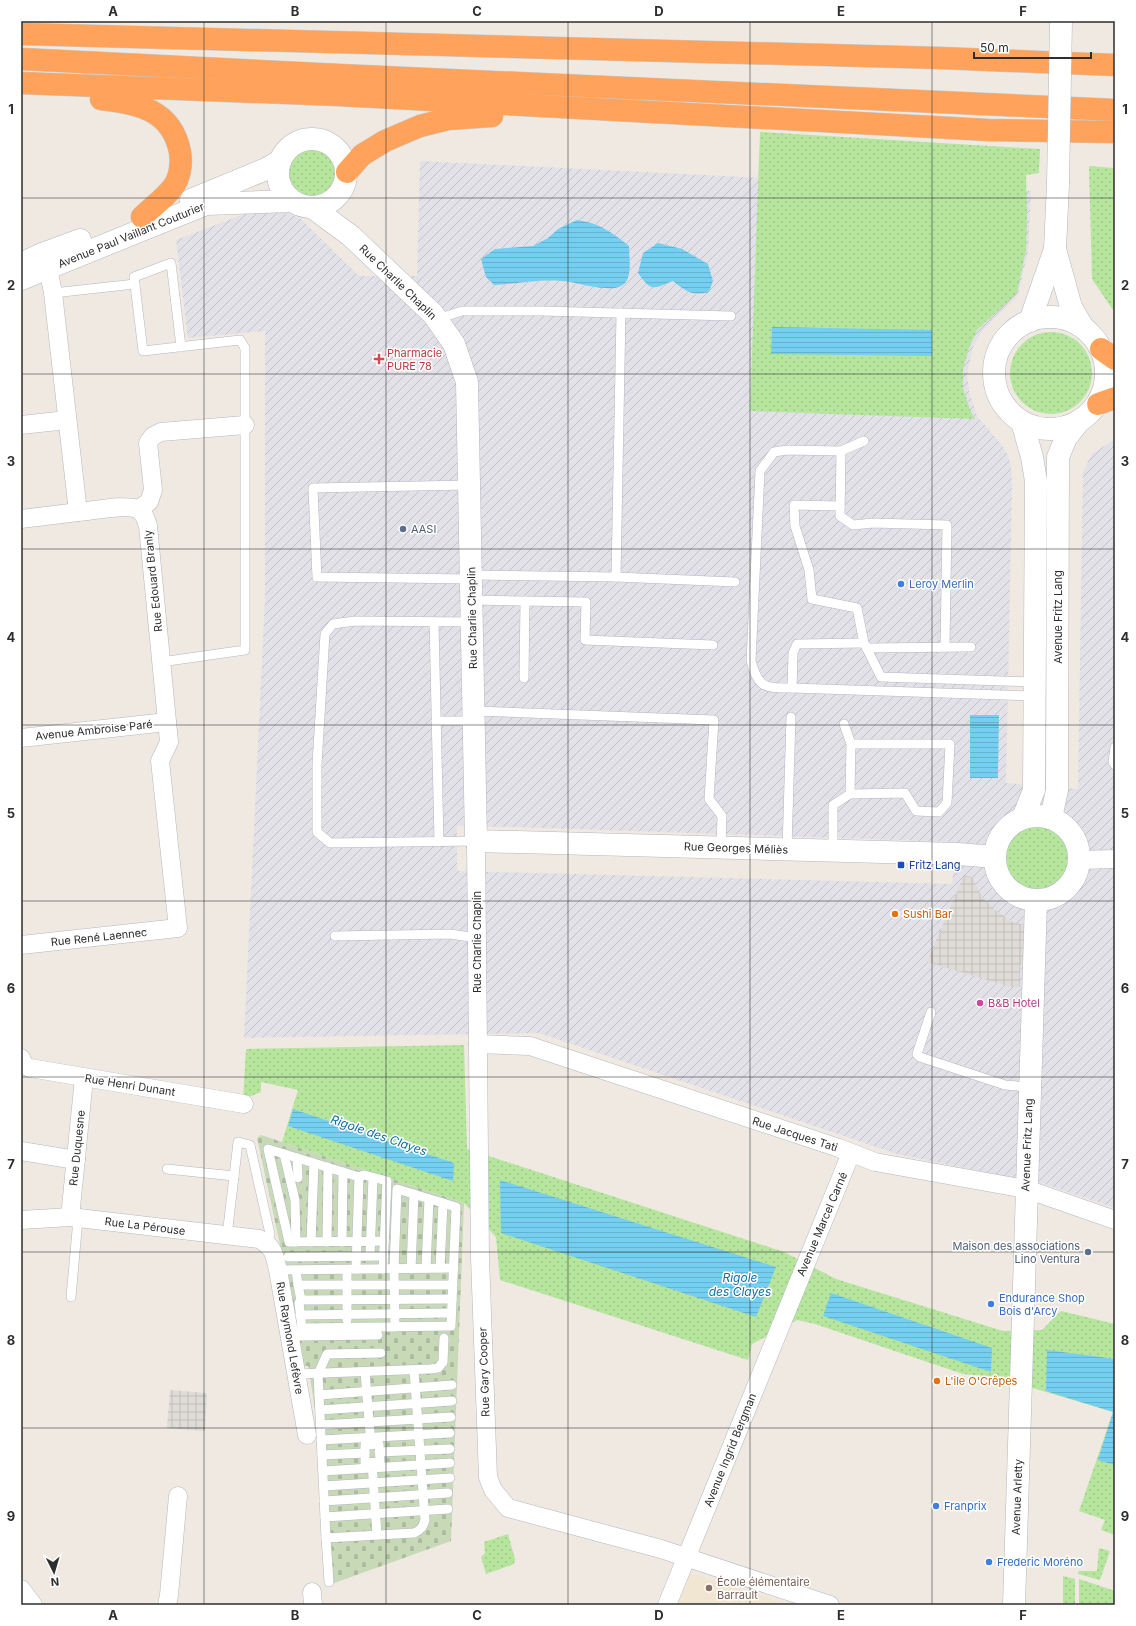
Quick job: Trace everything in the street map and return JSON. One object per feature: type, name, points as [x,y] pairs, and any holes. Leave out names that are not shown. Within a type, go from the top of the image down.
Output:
[{"type":"highway","points":[[21,34],[940,58],[1115,65]]},
{"type":"highway","points":[[21,59],[355,76],[1115,110]]},
{"type":"highway","points":[[24,83],[338,95],[988,130],[1115,132]]},
{"type":"highway","points":[[24,83],[62,94],[128,102],[148,108],[162,117],[172,128],[179,144],[182,158],[179,175],[174,186],[142,217]]},
{"type":"highway","points":[[346,172],[362,155],[385,141],[420,126],[448,119],[498,115],[529,106]]},
{"type":"highway","points":[[988,130],[1024,140],[1115,142]]},
{"type":"street","points":[[1030,320],[1055,249],[1058,184],[1061,21]]},
{"type":"street","points":[[306,139],[318,139],[329,143],[338,150],[344,161],[346,172],[343,188],[339,195],[331,202],[313,208],[302,206],[292,201],[284,193],[279,183],[277,172],[280,160],[286,151],[295,143],[306,139]]},
{"type":"street","name":"Avenue Paul Vaillant Couturier","points":[[21,279],[45,261],[142,217],[190,200],[266,168],[280,160]]},
{"type":"street","name":"Rue Charlie Chaplin","points":[[339,195],[351,236]]},
{"type":"street","name":"Avenue Paul Vaillant Couturier","points":[[21,264],[45,261],[206,204],[292,201]]},
{"type":"street","name":"Rue Charlie Chaplin","points":[[313,208],[351,236],[433,314],[454,344],[467,382],[474,716],[478,1044]]},
{"type":"street","points":[[1055,249],[1070,307],[1082,326],[1108,354],[1104,388],[1106,401],[1079,422],[1060,429],[1039,428],[1022,422],[1013,416],[1001,400],[994,381],[995,361],[1002,344],[1015,329],[1030,320],[1050,317],[1066,319],[1082,326]]},
{"type":"street","points":[[45,261],[53,293],[78,512]]},
{"type":"street","points":[[21,425],[67,420]]},
{"type":"street","name":"Avenue Fritz Lang","points":[[1022,422],[1032,457],[1036,481],[1034,790],[1023,818]]},
{"type":"street","name":"Avenue Fritz Lang","points":[[1051,818],[1057,790],[1058,457],[1066,438],[1079,422]]},
{"type":"street","points":[[21,519],[129,507],[138,509],[149,502],[153,490],[148,443],[153,436],[161,432],[245,426]]},
{"type":"street","name":"Rue Edouard Branly","points":[[138,509],[145,515],[148,526],[169,742],[160,761],[178,928]]},
{"type":"street","name":"Avenue Ambroise Paré","points":[[21,738],[167,722]]},
{"type":"street","points":[[1037,816],[1051,818],[1063,824],[1073,834],[1078,846],[1080,860],[1077,873],[1071,884],[1061,894],[1049,899],[1036,901],[1022,898],[1011,892],[1002,882],[996,870],[995,857],[997,844],[1003,833],[1012,824],[1023,818],[1037,816]]},
{"type":"street","name":"Rue Georges Méliès","points":[[476,841],[832,850],[958,854],[995,857]]},
{"type":"street","points":[[1080,860],[1115,859]]},
{"type":"street","name":"Avenue Fritz Lang","points":[[1020,1389],[1036,901]]},
{"type":"street","name":"Rue René Laennec","points":[[21,945],[178,928]]},
{"type":"street","name":"Rue Jacques Tati","points":[[478,1044],[530,1046],[851,1152],[875,1162],[1026,1189],[1115,1220]]},
{"type":"street","name":"Rue Gary Cooper","points":[[478,1044],[480,1258],[488,1477],[493,1490],[508,1508],[661,1549],[830,1605]]},
{"type":"street","name":"Rue Henri Dunant","points":[[21,1058],[24,1065],[30,1068],[244,1104]]},
{"type":"street","name":"Rue Duquesne","points":[[74,1218],[76,1160],[84,1078]]},
{"type":"street","points":[[21,1151],[76,1160]]},
{"type":"street","name":"Avenue Marcel Carné","points":[[792,1295],[851,1152]]},
{"type":"street","name":"Rue La Pérouse","points":[[21,1220],[74,1218],[258,1239],[267,1243]]},
{"type":"street","name":"Rue Raymond Lefèvre","points":[[267,1243],[283,1264],[297,1374],[316,1433]]},
{"type":"street","name":"Avenue Ingrid Bergman","points":[[667,1605],[792,1295]]},
{"type":"street","name":"Avenue Arletty","points":[[1014,1605],[1020,1389]]},
{"type":"street","points":[[167,1605],[178,1496]]},
{"type":"street","points":[[21,1589],[33,1605]]},
{"type":"lane","points":[[161,662],[244,650],[245,348],[240,340],[180,347],[143,351],[134,277],[171,263],[180,347]]},
{"type":"lane","points":[[53,293],[135,284]]},
{"type":"lane","points":[[437,320],[462,311],[541,310],[731,316]]},
{"type":"lane","points":[[616,578],[621,313]]},
{"type":"lane","points":[[864,441],[841,451],[787,450],[774,452],[760,471],[751,661],[755,676],[762,684],[775,689],[1035,689]]},
{"type":"lane","points":[[841,451],[840,516],[853,525],[873,523],[947,525],[946,647]]},
{"type":"lane","points":[[469,484],[314,488],[317,577],[471,584],[616,578],[735,582]]},
{"type":"lane","points":[[840,506],[794,505],[794,526],[809,570],[812,600],[857,608],[866,645],[881,677],[1035,689]]},
{"type":"lane","points":[[471,584],[525,601],[586,602],[585,640],[713,645]]},
{"type":"lane","points":[[524,678],[525,601]]},
{"type":"lane","points":[[472,622],[355,621],[333,624],[325,634],[317,764],[317,832],[330,843],[476,841]]},
{"type":"lane","points":[[434,622],[439,842]]},
{"type":"lane","points":[[792,688],[793,652],[797,644],[971,648]]},
{"type":"lane","points":[[436,721],[474,716],[714,720],[709,799],[722,816],[721,847]]},
{"type":"lane","points":[[787,849],[791,717]]},
{"type":"lane","points":[[844,724],[851,744],[850,794]]},
{"type":"lane","points":[[832,850],[833,805],[850,794],[905,793],[916,811],[939,812],[947,803],[950,744],[851,744]]},
{"type":"lane","points":[[1115,747],[1113,762],[1115,765]]},
{"type":"lane","points":[[335,936],[450,934],[477,938]]},
{"type":"lane","points":[[931,1012],[917,1054],[920,1057],[1005,1085],[1029,1086]]},
{"type":"lane","points":[[227,1236],[238,1142],[250,1145],[270,1234],[267,1243]]},
{"type":"lane","points":[[383,1269],[387,1181],[364,1175],[359,1177],[268,1149],[288,1242],[384,1241]]},
{"type":"lane","points":[[284,1154],[295,1200],[296,1242]]},
{"type":"lane","points":[[297,1158],[298,1178]]},
{"type":"lane","points":[[311,1242],[314,1163]]},
{"type":"lane","points":[[327,1242],[328,1168]]},
{"type":"lane","points":[[167,1169],[234,1176]]},
{"type":"lane","points":[[342,1242],[344,1172]]},
{"type":"lane","points":[[347,1328],[347,1285],[356,1256],[359,1177]]},
{"type":"lane","points":[[370,1256],[373,1178]]},
{"type":"lane","points":[[302,1328],[347,1328],[451,1326],[456,1207],[397,1189],[394,1269],[395,1327]]},
{"type":"lane","points":[[411,1269],[414,1194]]},
{"type":"lane","points":[[426,1268],[429,1199]]},
{"type":"lane","points":[[440,1268],[443,1203]]},
{"type":"lane","points":[[71,1297],[74,1218]]},
{"type":"lane","points":[[283,1264],[356,1256],[384,1256]]},
{"type":"lane","points":[[283,1264],[296,1270],[454,1268]]},
{"type":"lane","points":[[296,1270],[301,1300],[298,1303],[302,1328],[301,1336],[378,1335]]},
{"type":"lane","points":[[298,1285],[453,1285]]},
{"type":"lane","points":[[301,1300],[452,1300]]},
{"type":"lane","points":[[300,1315],[451,1313]]},
{"type":"lane","points":[[297,1374],[438,1368],[443,1362],[444,1338]]},
{"type":"lane","points":[[329,1582],[322,1455],[316,1433],[320,1410],[318,1374],[327,1354],[381,1353]]},
{"type":"lane","points":[[326,1538],[414,1533],[420,1531],[423,1527],[425,1520],[414,1370]]},
{"type":"lane","points":[[365,1372],[370,1441]]},
{"type":"lane","points":[[319,1395],[452,1385]]},
{"type":"lane","points":[[320,1410],[452,1401]]},
{"type":"lane","points":[[316,1433],[369,1422],[451,1417]]},
{"type":"lane","points":[[316,1433],[370,1441],[379,1444],[380,1462],[372,1465],[366,1463],[365,1453],[365,1445],[370,1441],[419,1434],[450,1433]]},
{"type":"lane","points":[[379,1452],[450,1449]]},
{"type":"lane","points":[[322,1455],[365,1453]]},
{"type":"lane","points":[[323,1471],[372,1465],[421,1465],[450,1463]]},
{"type":"lane","points":[[372,1465],[377,1535]]},
{"type":"lane","points":[[324,1486],[450,1478]]},
{"type":"lane","points":[[324,1501],[448,1493]]},
{"type":"lane","points":[[325,1517],[448,1508]]},
{"type":"shaded area","points":[[420,161],[1031,191],[1028,252],[1017,297],[983,330],[973,347],[967,374],[969,391],[977,416],[1000,443],[1008,455],[1011,468],[1012,484],[1006,783],[1078,789],[1083,472],[1092,454],[1115,439],[1115,1208],[1047,1185],[897,1154],[539,1033],[244,1038],[265,599],[265,331],[188,338],[176,240],[265,206],[300,218],[359,276],[417,276]],"holes":[[[457,826],[957,842],[952,884],[457,871]]]},
{"type":"shaded area","points":[[964,875],[972,877],[982,897],[995,910],[1014,923],[1026,925],[1028,948],[1020,966],[1020,987],[1011,987],[927,962]]},
{"type":"shaded area","points":[[170,1390],[207,1393],[205,1431],[167,1428]]},
{"type":"shaded area","name":"École élémentaire Barrault","points":[[687,1572],[789,1605],[675,1605]]},
{"type":"green space","points":[[760,132],[1040,149],[1039,173],[1026,175],[1026,250],[1017,293],[977,330],[969,348],[963,369],[963,388],[970,410],[975,419],[750,411]]},
{"type":"green space","points":[[317,150],[329,156],[334,164],[334,182],[329,190],[321,195],[307,196],[295,190],[290,182],[289,168],[295,156],[303,151]]},
{"type":"green space","points":[[1089,166],[1115,168],[1115,313],[1092,279]]},
{"type":"green space","points":[[1051,332],[1067,335],[1080,344],[1089,357],[1092,373],[1089,389],[1080,402],[1067,411],[1051,414],[1035,411],[1022,402],[1013,389],[1010,373],[1013,357],[1022,344],[1035,335]]},
{"type":"green space","points":[[1032,822],[1046,822],[1059,828],[1068,837],[1072,843],[1074,857],[1072,871],[1064,882],[1053,890],[1046,892],[1032,892],[1025,890],[1014,882],[1006,871],[1004,864],[1004,850],[1006,843],[1014,832],[1025,824]]},
{"type":"green space","points":[[464,1045],[467,1149],[784,1252],[836,1279],[1003,1331],[1042,1330],[1061,1311],[1115,1324],[1115,1535],[1101,1530],[1105,1520],[1079,1511],[1113,1412],[996,1377],[963,1374],[815,1324],[797,1320],[752,1344],[748,1360],[500,1280],[496,1237],[464,1203],[282,1142],[298,1090],[261,1082],[261,1092],[243,1099],[246,1049]]},
{"type":"green space","points":[[261,1135],[464,1203],[451,1541],[326,1586],[316,1415],[308,1366],[303,1366],[287,1277],[257,1138]]},
{"type":"green space","points":[[508,1534],[515,1559],[514,1564],[486,1574],[481,1557],[485,1553],[484,1542]]},
{"type":"green space","points":[[1099,1548],[1110,1551],[1100,1580],[1078,1574],[1079,1571],[1097,1571]]},
{"type":"green space","points":[[1063,1576],[1075,1579],[1075,1605],[1063,1605]]},
{"type":"green space","points":[[1079,1579],[1115,1591],[1115,1605],[1079,1605]]},
{"type":"water","points":[[577,220],[592,223],[605,229],[617,236],[629,246],[629,274],[626,282],[622,286],[614,288],[600,288],[553,281],[494,285],[486,277],[481,259],[495,249],[533,246],[548,238],[558,229]]},
{"type":"water","points":[[658,243],[682,249],[708,264],[713,281],[709,292],[698,294],[693,293],[682,288],[673,281],[657,287],[650,286],[646,283],[638,273],[643,253]]},
{"type":"water","points":[[772,327],[932,330],[932,356],[771,354]]},
{"type":"water","points":[[970,715],[999,715],[998,778],[970,778]]},
{"type":"water","name":"Rigole des Clayes","points":[[293,1109],[454,1163],[453,1181],[288,1126]]},
{"type":"water","name":"Rigole des Clayes","points":[[500,1180],[776,1267],[756,1317],[501,1233]]},
{"type":"water","points":[[831,1293],[992,1348],[991,1372],[823,1316]]},
{"type":"water","points":[[1047,1350],[1115,1359],[1115,1465],[1098,1460],[1113,1412],[1046,1391]]},
{"type":"place","name":"Pharmacie PURE 78","points":[[379,359]]},
{"type":"place","name":"AASI","points":[[403,529]]},
{"type":"place","name":"Leroy Merlin","points":[[901,584]]},
{"type":"place","name":"Fritz Lang","points":[[901,865]]},
{"type":"place","name":"Sushi Bar","points":[[895,914]]},
{"type":"place","name":"B&B Hotel","points":[[980,1003]]},
{"type":"place","name":"Maison des associations Lino Ventura","points":[[1088,1252]]},
{"type":"place","name":"Endurance Shop Bois d'Arcy","points":[[991,1304]]},
{"type":"place","name":"L'ile O'Crêpes","points":[[937,1381]]},
{"type":"place","name":"Franprix","points":[[936,1506]]},
{"type":"place","name":"Frederic Moréno","points":[[989,1562]]},
{"type":"place","name":"École élémentaire Barrault","points":[[709,1588]]}]
